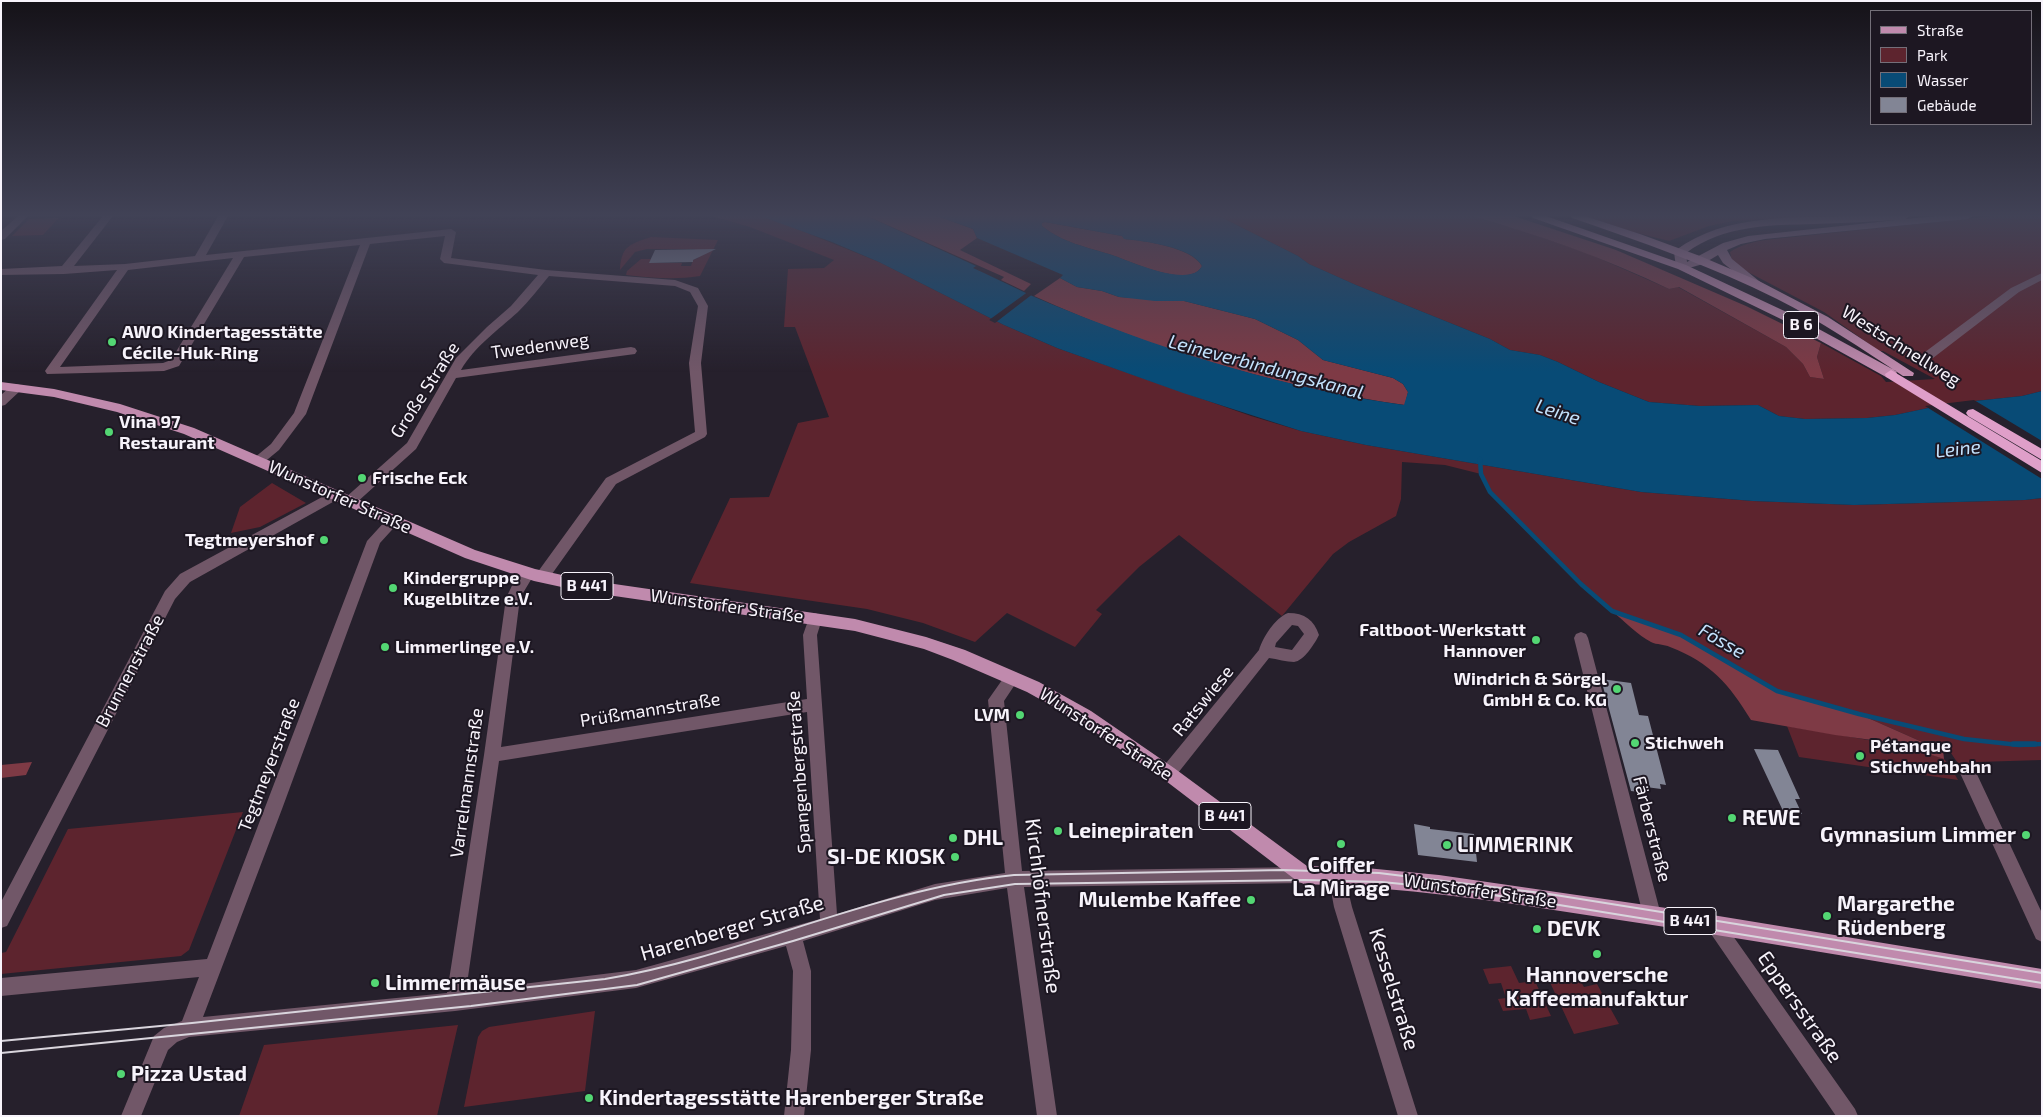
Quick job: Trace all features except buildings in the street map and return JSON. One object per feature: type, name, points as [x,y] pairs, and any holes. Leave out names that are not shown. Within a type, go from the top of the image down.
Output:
[{"type":"highway","name":"Westschnellweg","points":[[1908,373],[2042,455]]},
{"type":"highway","name":"Westschnellweg","points":[[1891,374],[2042,468]]},
{"type":"main road","name":"Westschnellweg","points":[[1684,268],[1789,318],[1891,374]]},
{"type":"main road","name":"Westschnellweg","points":[[1720,268],[1755,283],[1811,312],[1908,373]]},
{"type":"main road","points":[[1735,268],[1755,283]]},
{"type":"main road","name":"Wunstorfer Straße","points":[[9,387],[54,393],[120,408],[189,431],[470,554],[535,575],[580,585],[815,618],[870,628],[926,644],[1012,677],[1085,716],[1168,773],[1304,875],[1439,884],[1652,915],[2042,979]]},
{"type":"street","points":[[1,272],[108,268]]},
{"type":"street","points":[[124,268],[51,371],[164,368],[175,363],[233,268]]},
{"type":"street","points":[[258,460],[275,447],[300,414],[356,268]]},
{"type":"street","points":[[506,268],[546,273]]},
{"type":"street","name":"Varrelmannstraße","points":[[455,1002],[513,598],[522,581],[535,575],[611,481],[701,434],[695,363],[704,309],[694,290],[675,283],[546,273]]},
{"type":"street","name":"Große Straße","points":[[350,501],[406,453],[417,440],[460,361],[491,329],[515,308],[546,273]]},
{"type":"street","points":[[1929,355],[2015,290],[2042,276]]},
{"type":"street","name":"Twedenweg","points":[[453,375],[631,351]]},
{"type":"street","points":[[1,402],[9,387]]},
{"type":"street","name":"Brunnenstraße","points":[[1,920],[170,595],[185,578],[335,494]]},
{"type":"street","name":"Tegtmeyerstraße","points":[[131,1116],[156,1052],[161,1043],[180,1032],[213,967],[374,541],[393,521]]},
{"type":"street","name":"Spangenbergstraße","points":[[815,618],[810,631],[829,924]]},
{"type":"street","name":"Färberstraße","points":[[1581,638],[1652,915]]},
{"type":"street","name":"Ratswiese","points":[[1168,773],[1266,652]]},
{"type":"street","name":"Kirchhöfnerstraße","points":[[1012,677],[996,700],[1014,879],[1047,1116]]},
{"type":"street","name":"Prüßmannstraße","points":[[492,754],[814,704]]},
{"type":"street","points":[[1968,773],[2042,933]]},
{"type":"street","name":"Harenberger Straße","points":[[180,1032],[455,1002],[636,979],[792,936],[935,892],[1014,879],[1304,875]]},
{"type":"street","name":"Kesselstraße","points":[[1337,876],[1343,906],[1408,1116]]},
{"type":"street","name":"Eppersstraße","points":[[1715,925],[1848,1116]]},
{"type":"street","points":[[792,936],[802,971],[801,1050],[794,1116]]},
{"type":"street","points":[[1,987],[213,967]]},
{"type":"green space","points":[[630,268],[704,268],[700,276],[681,278],[626,275]]},
{"type":"green space","points":[[891,268],[1004,325],[1057,348],[1251,416],[1301,431],[1366,445],[1641,492],[1753,501],[1854,505],[2042,498],[2042,760],[1977,762],[1980,770],[1964,768],[1949,750],[1929,745],[1859,714],[1777,691],[1681,635],[1612,611],[1581,584],[1514,519],[1490,492],[1481,474],[1445,465],[1402,462],[1401,499],[1396,516],[1349,542],[1333,554],[1282,616],[1179,535],[1139,567],[1096,610],[1102,614],[1075,647],[1007,613],[975,642],[923,623],[867,609],[690,583],[730,498],[769,497],[798,423],[829,417],[795,327],[784,327],[788,269]]},
{"type":"green space","points":[[1318,268],[1621,268],[1669,289],[1678,287],[1786,347],[1803,364],[1810,377],[1824,379],[1817,357],[1821,343],[1881,376],[1886,382],[1935,379],[1883,351],[1879,351],[1824,312],[1742,268],[2042,268],[2042,391],[2022,396],[1947,404],[1895,415],[1867,418],[1805,419],[1779,416],[1758,405],[1700,406],[1649,402],[1599,382],[1558,362],[1540,355],[1510,350],[1490,339]]},
{"type":"green space","points":[[272,483],[306,503],[260,527],[231,533],[240,507]]},
{"type":"green space","points":[[1787,726],[1909,747],[1944,759],[1958,780],[1799,757]]},
{"type":"green space","points":[[243,812],[189,950],[181,956],[1,974],[1,953],[6,952],[68,829]]},
{"type":"green space","points":[[1511,966],[1519,983],[1535,981],[1551,1016],[1530,1020],[1526,1009],[1503,1011],[1498,999],[1506,998],[1501,983],[1489,984],[1483,969]]},
{"type":"green space","points":[[1575,972],[1584,987],[1597,984],[1619,1024],[1574,1034],[1547,976]]},
{"type":"green space","points":[[595,1011],[585,1091],[464,1107],[478,1037],[482,1031],[489,1027]]},
{"type":"green space","points":[[458,1025],[437,1116],[239,1116],[264,1045]]},
{"type":"shaded area","points":[[984,268],[998,268],[1031,284],[1024,291],[1001,280],[1004,277]]},
{"type":"shaded area","points":[[1148,268],[1200,268],[1195,273],[1185,275],[1159,272]]},
{"type":"shaded area","points":[[1623,268],[1658,268],[1746,306],[1821,343],[1817,357],[1824,379],[1810,377],[1803,364],[1786,347],[1679,287],[1669,289]]},
{"type":"shaded area","points":[[1060,278],[1077,287],[1102,291],[1119,297],[1184,301],[1255,319],[1298,340],[1323,360],[1393,378],[1403,384],[1408,392],[1405,405],[1309,388],[1215,364],[1123,333],[1034,296]]},
{"type":"shaded area","points":[[1612,611],[1681,635],[1777,691],[1859,714],[1929,745],[1943,749],[1944,759],[1894,743],[1751,720],[1727,685],[1708,668],[1684,653],[1646,639]]},
{"type":"shaded area","points":[[32,762],[26,775],[1,778],[1,765]]},
{"type":"water","name":"Leine","points":[[891,268],[973,268],[1042,300],[1107,326],[1190,355],[1275,380],[1318,390],[1404,405],[1408,392],[1403,384],[1393,378],[1323,360],[1298,340],[1255,319],[1184,301],[1155,301],[1119,297],[1102,291],[1077,287],[1060,278],[1063,275],[1047,268],[1149,268],[1185,275],[1195,272],[1200,268],[1318,268],[1490,339],[1510,350],[1540,355],[1649,402],[1700,406],[1758,405],[1779,416],[1805,419],[1867,418],[1895,415],[1947,404],[2022,396],[2042,391],[2042,498],[1854,505],[1753,501],[1641,492],[1366,445],[1301,431],[1183,393],[1057,348],[1004,325]]},
{"type":"pier","points":[[1029,291],[1034,293],[995,323],[989,320]]},
{"type":"pier","points":[[1974,400],[2042,441],[2042,479],[1925,406]]},
{"type":"waterway","name":"Fösse","points":[[1480,459],[1481,474],[1490,492],[1581,584],[1612,611],[1681,635],[1777,691],[1859,714],[1964,739],[2019,745],[2042,744]]},
{"type":"waterway","name":"Fösse","points":[[2013,744],[2035,744]]},
{"type":"tram line","points":[[1,1041],[192,1023],[605,979],[657,969],[708,955],[910,894],[1014,875],[1283,870],[1379,873],[1549,894],[2042,973]]},
{"type":"tram line","points":[[1,1053],[471,1006],[637,985],[793,941],[944,895],[1015,884],[1305,880],[1382,882],[1453,889],[1553,904],[2042,983]]},
{"type":"place","name":"AWO Kindertagesstätte Cécile-Huk-Ring","points":[[112,342]]},
{"type":"place","name":"Vina 97 Restaurant","points":[[109,432]]},
{"type":"place","name":"Frische Eck","points":[[362,478]]},
{"type":"place","name":"Tegtmeyershof","points":[[324,540]]},
{"type":"place","name":"Kindergruppe Kugelblitze e.V.","points":[[393,588]]},
{"type":"place","name":"Faltboot-Werkstatt Hannover","points":[[1536,640]]},
{"type":"place","name":"Limmerlinge e.V.","points":[[385,647]]},
{"type":"place","name":"Windrich & Sörgel GmbH & Co. KG","points":[[1617,689]]},
{"type":"place","name":"LVM","points":[[1020,715]]},
{"type":"place","name":"Stichweh","points":[[1635,743]]},
{"type":"place","name":"Pétanque Stichwehbahn","points":[[1860,756]]},
{"type":"place","name":"REWE","points":[[1732,818]]},
{"type":"place","name":"Leinepiraten","points":[[1058,831]]},
{"type":"place","name":"Gymnasium Limmer","points":[[2026,835]]},
{"type":"place","name":"DHL","points":[[953,838]]},
{"type":"place","name":"Coiffer La Mirage","points":[[1341,844]]},
{"type":"place","name":"LIMMERINK","points":[[1447,845]]},
{"type":"place","name":"SI-DE KIOSK","points":[[955,857]]},
{"type":"place","name":"Mulembe Kaffee","points":[[1251,900]]},
{"type":"place","name":"Margarethe Rüdenberg","points":[[1827,916]]},
{"type":"place","name":"DEVK","points":[[1537,929]]},
{"type":"place","name":"Hannoversche Kaffeemanufaktur","points":[[1597,954]]},
{"type":"place","name":"Limmermäuse","points":[[375,983]]},
{"type":"place","name":"Pizza Ustad","points":[[121,1074]]},
{"type":"place","name":"Kindertagesstätte Harenberger Straße","points":[[589,1098]]},
{"type":"water label","name":"Leineverbindungskanal","points":[[1266,367]]}]
